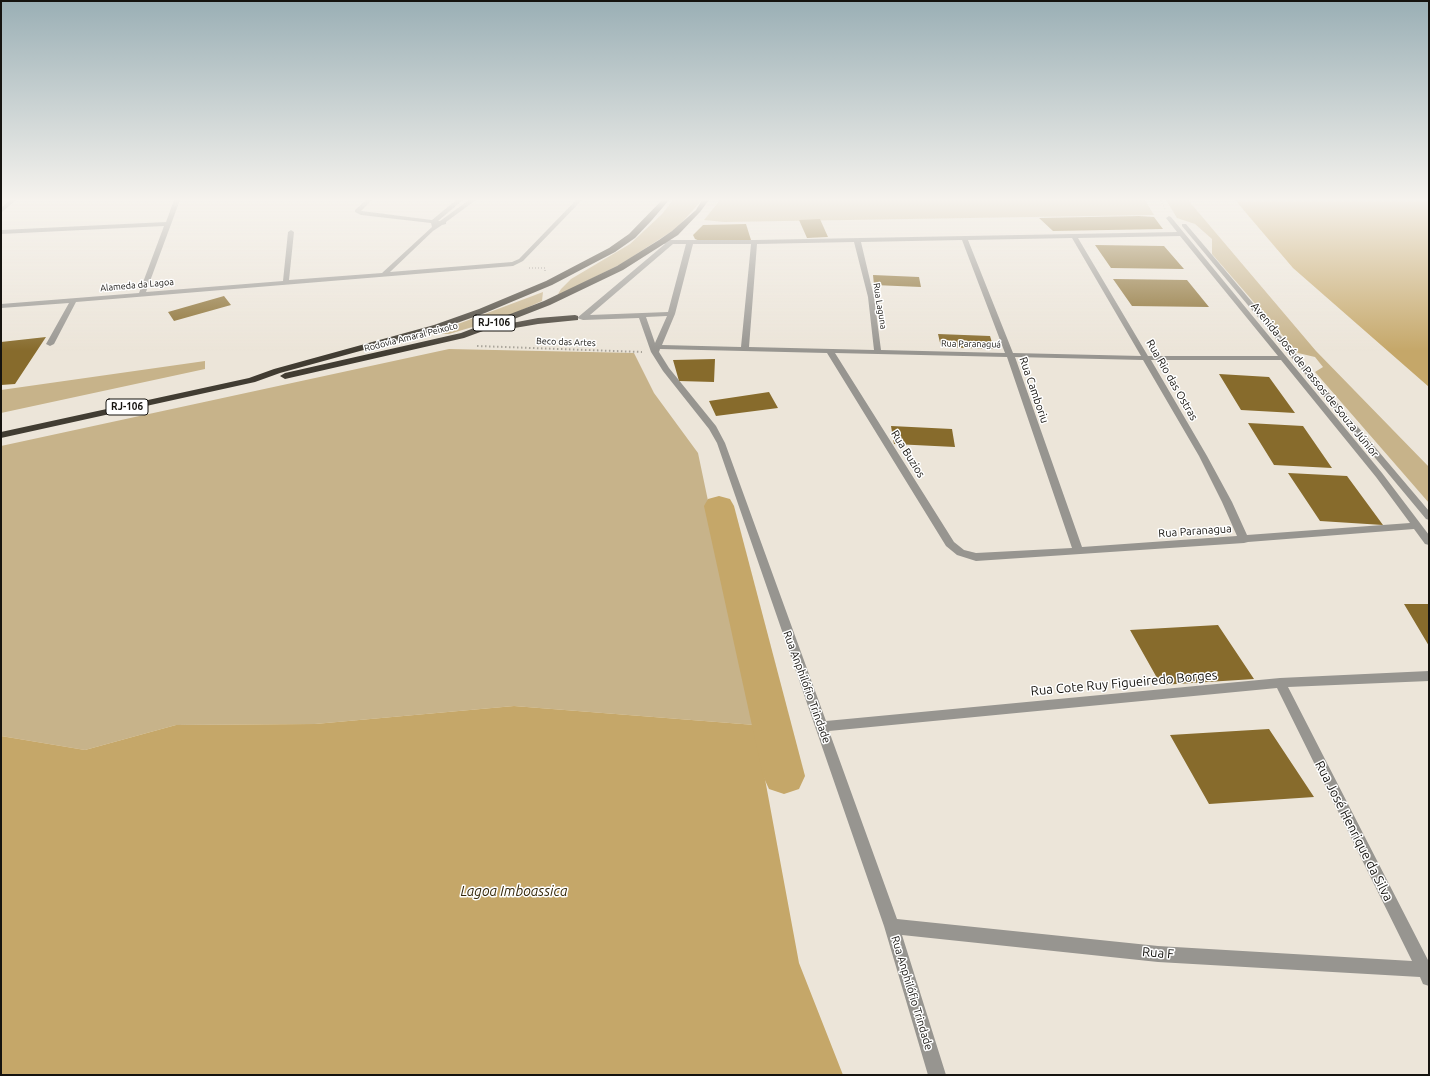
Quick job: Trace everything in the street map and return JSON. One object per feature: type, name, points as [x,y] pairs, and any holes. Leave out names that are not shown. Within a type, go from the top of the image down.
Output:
[{"type":"highway","name":"Rodovia Amaral Peixoto","points":[[252,380],[277,370],[437,327],[524,294],[584,266],[609,250]]},
{"type":"highway","name":"Rodovia Amaral Peixoto","points":[[1,435],[252,380],[267,379],[314,370],[464,335],[552,308],[649,250]]},
{"type":"highway","points":[[579,318],[552,308],[552,294],[584,266]]},
{"type":"highway","points":[[464,335],[518,324],[579,318]]},
{"type":"street","points":[[142,293],[158,250]]},
{"type":"street","points":[[286,282],[289,250]]},
{"type":"street","points":[[384,274],[409,250]]},
{"type":"street","name":"Alameda da Lagoa","points":[[1,306],[142,293],[514,264],[521,260],[530,250]]},
{"type":"street","points":[[579,318],[662,250]]},
{"type":"street","points":[[654,350],[671,314],[688,250]]},
{"type":"street","points":[[745,348],[753,250]]},
{"type":"street","name":"Rua Laguna","points":[[860,250],[871,297],[878,352]]},
{"type":"street","name":"Rua Camboriu","points":[[970,250],[1010,355],[1078,551]]},
{"type":"street","name":"Rua Rio das Ostras","points":[[1082,250],[1146,358],[1228,502],[1244,540]]},
{"type":"street","name":"Avenida José de Passos de Souza Júnior","points":[[1194,250],[1378,475],[1429,542]]},
{"type":"street","points":[[1205,250],[1429,518]]},
{"type":"street","points":[[50,344],[74,299]]},
{"type":"street","points":[[579,318],[671,314]]},
{"type":"street","name":"Rua Anphilófio Trindade","points":[[642,316],[654,350],[712,428],[720,443],[892,926],[937,1075]]},
{"type":"street","name":"Rua Paranaguá","points":[[654,350],[745,348],[1146,358],[1282,358]]},
{"type":"street","name":"Rua Buzios","points":[[830,351],[950,544],[961,553],[976,556]]},
{"type":"street","name":"Rua Paranagua","points":[[976,556],[1244,540],[1416,526]]},
{"type":"street","name":"Rua Cote Ruy Figueiredo Borges","points":[[822,727],[1280,683],[1429,676]]},
{"type":"street","name":"Rua José Henrique da Silva","points":[[1280,683],[1427,974]]},
{"type":"street","name":"Rua F","points":[[892,926],[1158,954],[1427,974]]},
{"type":"path","points":[[524,268],[545,268],[546,270],[540,276]]},
{"type":"path","points":[[477,346],[654,350]]},
{"type":"shaded area","points":[[620,250],[642,250],[621,264],[557,296],[561,289],[571,279]]},
{"type":"shaded area","points":[[1212,250],[1231,250],[1316,351],[1429,467],[1429,503],[1315,372],[1323,367],[1315,357],[1298,353],[1212,254]]},
{"type":"shaded area","points":[[543,292],[542,301],[506,317],[449,334],[436,334],[442,330]]},
{"type":"shaded area","points":[[449,349],[634,353],[654,393],[698,453],[755,725],[514,706],[315,724],[176,725],[85,750],[1,736],[1,446]]},
{"type":"shaded area","points":[[205,361],[205,369],[1,413],[1,390]]},
{"type":"water","points":[[1278,250],[1429,250],[1429,387],[1293,268]]},
{"type":"water","name":"Lagoa Imboassica","points":[[514,706],[755,725],[799,963],[843,1075],[1,1075],[1,736],[85,750],[176,725],[315,724]]},
{"type":"building","points":[[1099,250],[1168,250],[1184,269],[1111,268]]},
{"type":"building","points":[[873,275],[919,277],[921,287],[874,285]]},
{"type":"building","points":[[1113,279],[1187,280],[1209,307],[1132,306]]},
{"type":"building","points":[[224,296],[231,305],[174,321],[168,312]]},
{"type":"building","points":[[938,334],[990,336],[994,349],[941,347]]},
{"type":"building","points":[[46,337],[15,384],[1,385],[1,342]]},
{"type":"building","points":[[715,359],[714,382],[679,381],[673,360]]},
{"type":"building","points":[[1219,374],[1269,377],[1295,413],[1241,410]]},
{"type":"building","points":[[769,392],[778,408],[716,416],[709,401]]},
{"type":"building","points":[[1248,423],[1303,426],[1332,468],[1274,465]]},
{"type":"building","points":[[891,426],[952,429],[955,447],[894,444]]},
{"type":"building","points":[[1288,473],[1347,476],[1383,525],[1320,521]]},
{"type":"building","points":[[1404,604],[1429,604],[1429,646]]},
{"type":"building","points":[[1218,625],[1254,679],[1161,685],[1130,630]]},
{"type":"building","points":[[1269,729],[1314,797],[1209,804],[1170,735]]},
{"type":"waterway","points":[[719,506],[784,776]]}]
